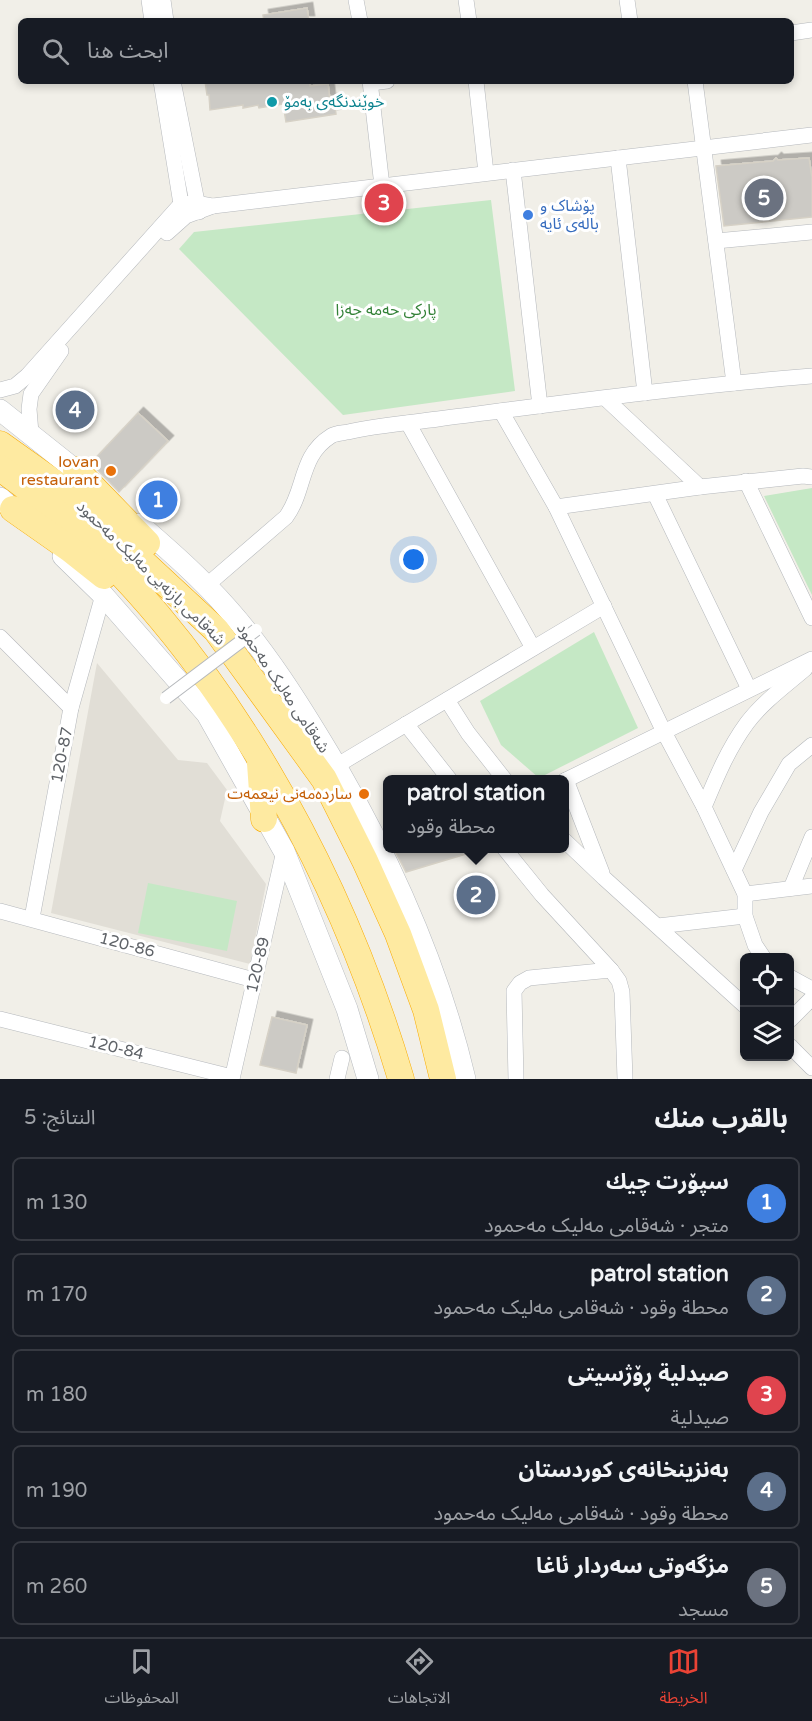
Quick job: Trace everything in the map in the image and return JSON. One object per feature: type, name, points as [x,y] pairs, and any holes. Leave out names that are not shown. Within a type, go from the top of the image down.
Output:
[{"type":"highway","points":[[76,470],[177,575],[216,630]]},
{"type":"highway","points":[[6,475],[90,565],[179,642]]},
{"type":"highway","name":"شەقامی بازنەیی مەلیک مەحمود","points":[[6,475],[66,491],[216,630],[330,772],[365,861],[398,934],[426,1010],[443,1079]]},
{"type":"highway","name":"شەقامی بازنەیی مەلیک مەحمود","points":[[6,475],[49,504],[122,575],[179,642],[240,725],[284,799],[339,909],[385,1025],[401,1079]]},
{"type":"highway","points":[[259,757],[264,819]]},
{"type":"highway","points":[[330,772],[362,815]]},
{"type":"main road","name":"شەقامی مەلیک مەحمود","points":[[0,410],[76,470],[176,556],[229,610],[262,652],[307,717],[330,772]]},
{"type":"main road","points":[[6,475],[103,595],[207,714],[284,851],[346,1009],[368,1079]]},
{"type":"main road","points":[[362,815],[418,931],[453,1027],[465,1079]]},
{"type":"street","points":[[149,0],[152,18]]},
{"type":"street","points":[[163,0],[166,18]]},
{"type":"street","points":[[356,0],[359,18]]},
{"type":"street","points":[[466,0],[469,18]]},
{"type":"street","points":[[627,0],[630,18]]},
{"type":"street","points":[[794,33],[812,30]]},
{"type":"street","points":[[162,84],[191,209]]},
{"type":"street","points":[[173,84],[191,209]]},
{"type":"street","points":[[371,84],[382,186]]},
{"type":"street","points":[[476,84],[486,173]]},
{"type":"street","points":[[695,84],[734,383]]},
{"type":"street","points":[[31,434],[29,401],[31,394],[53,361],[174,225],[191,209],[812,135]]},
{"type":"street","points":[[618,158],[645,393]]},
{"type":"street","points":[[513,170],[540,406]]},
{"type":"street","points":[[0,390],[15,386],[27,376],[191,209]]},
{"type":"street","points":[[716,241],[812,232]]},
{"type":"street","points":[[206,586],[286,518],[299,494],[308,459],[332,435],[368,427],[645,393],[812,376]]},
{"type":"street","points":[[606,399],[700,487]]},
{"type":"street","points":[[501,411],[556,507],[664,732],[704,807],[745,894],[745,916],[755,945],[760,953]]},
{"type":"street","points":[[408,423],[533,648]]},
{"type":"street","points":[[556,507],[747,481],[812,477]]},
{"type":"street","points":[[747,481],[812,618]]},
{"type":"street","points":[[655,494],[749,689]]},
{"type":"street","name":"120-87","points":[[32,918],[71,708],[103,595]]},
{"type":"street","points":[[330,772],[604,606]]},
{"type":"street","points":[[166,698],[256,630]]},
{"type":"street","points":[[0,637],[71,708]]},
{"type":"street","points":[[569,779],[812,659]]},
{"type":"street","points":[[704,807],[721,766],[747,723],[776,693],[812,664]]},
{"type":"street","points":[[447,700],[468,733],[501,775]]},
{"type":"street","points":[[406,724],[446,775]]},
{"type":"street","points":[[734,870],[761,812],[789,764],[812,745]]},
{"type":"street","points":[[569,791],[604,879]]},
{"type":"street","points":[[791,888],[812,837]]},
{"type":"street","points":[[569,845],[740,1001]]},
{"type":"street","name":"120-89","points":[[232,1078],[284,851]]},
{"type":"street","points":[[507,853],[619,981],[622,992],[625,1079]]},
{"type":"street","points":[[745,894],[812,886]]},
{"type":"street","name":"120-86","points":[[0,911],[254,980]]},
{"type":"street","points":[[658,926],[745,916]]},
{"type":"street","points":[[516,1079],[514,991],[520,983],[529,978],[611,970]]},
{"type":"street","points":[[794,979],[812,988]]},
{"type":"street","points":[[794,1015],[812,998]]},
{"type":"street","name":"120-84","points":[[0,1019],[232,1078]]},
{"type":"street","points":[[794,1051],[812,1068]]},
{"type":"street","points":[[337,1079],[342,1058]]},
{"type":"shaded area","points":[[97,663],[178,760],[207,763],[227,790],[220,821],[266,884],[250,964],[51,913]]},
{"type":"green space","name":"پارکی حەمە جەزا","points":[[491,200],[515,391],[343,415],[179,249],[194,232]]},
{"type":"green space","points":[[812,488],[812,595],[764,496]]},
{"type":"green space","points":[[594,632],[638,728],[545,775],[536,775],[501,745],[480,701]]},
{"type":"green space","points":[[148,883],[237,901],[227,951],[138,933]]},
{"type":"building","points":[[307,8],[309,18],[264,18],[263,15]]},
{"type":"building","name":"خوێندنگەی بەمۆ","points":[[205,84],[310,84],[310,86],[328,84],[330,100],[334,99],[336,114],[286,122],[283,104],[259,108],[258,105],[243,108],[243,105],[210,110],[209,95],[207,95]]},
{"type":"building","points":[[776,158],[778,160],[809,158],[812,178],[812,217],[724,226],[716,166],[773,161]]},
{"type":"building","points":[[138,413],[168,441],[119,492],[91,463]]},
{"type":"building","points":[[396,853],[469,853],[406,872]]},
{"type":"building","points":[[272,1017],[307,1025],[296,1073],[260,1065]]},
{"type":"place","name":"خوێندنگەی بەمۆ","points":[[272,102]]},
{"type":"place","name":"مزگەوتی سەردار ئاغا","points":[[764,198]]},
{"type":"place","name":"صيدلية ڕۆژسیتی","points":[[384,203]]},
{"type":"place","name":"پۆشاک و بالەی ئایە","points":[[528,215]]},
{"type":"place","name":"بەنزینخانەی کوردستان","points":[[75,410]]},
{"type":"place","name":"lovan restaurant","points":[[111,471]]},
{"type":"place","name":"سپۆرت چيك","points":[[158,500]]},
{"type":"place","name":"ساردەمەنی نیعمەت","points":[[364,794]]},
{"type":"place","name":"patrol station","points":[[476,895]]}]
